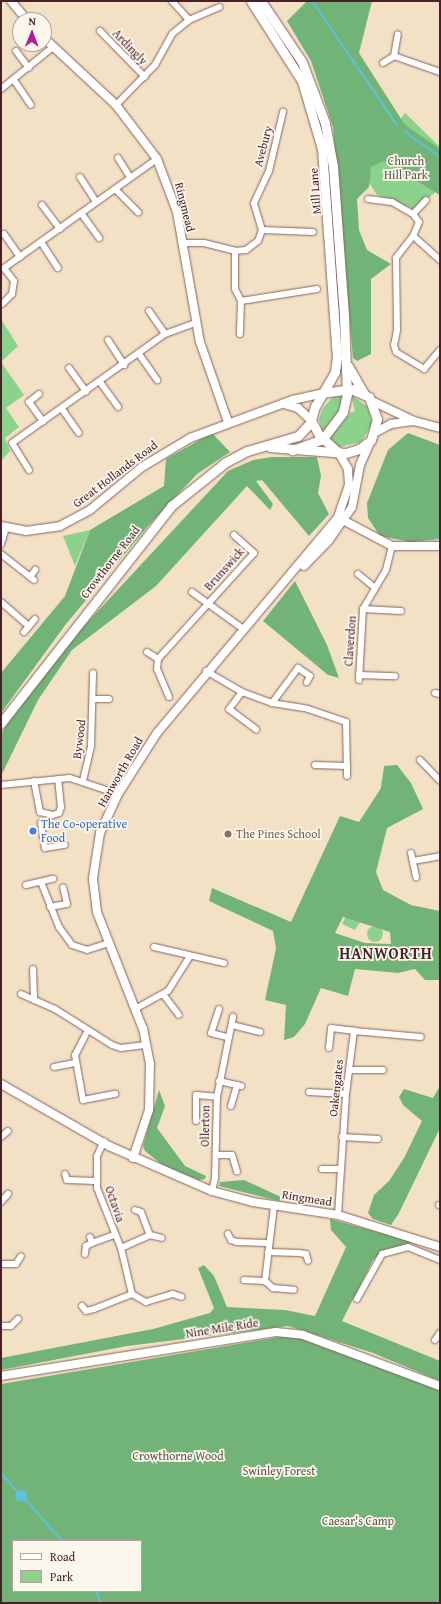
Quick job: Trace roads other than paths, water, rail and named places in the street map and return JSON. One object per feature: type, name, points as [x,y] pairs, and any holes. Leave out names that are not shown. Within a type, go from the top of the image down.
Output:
[{"type":"main road","name":"Mill Lane","points":[[251,1],[302,81],[322,149],[337,357],[335,372],[311,421]]},
{"type":"main road","name":"Mill Lane","points":[[261,1],[307,72],[329,137],[347,365],[347,389],[341,417],[323,439]]},
{"type":"main road","name":"Mill Lane","points":[[347,365],[377,415],[374,436]]},
{"type":"main road","points":[[323,394],[347,389],[367,397]]},
{"type":"main road","points":[[311,421],[323,439],[338,452]]},
{"type":"main road","name":"Crowthorne Road","points":[[1,723],[166,512],[212,471],[241,454],[298,436],[311,421]]},
{"type":"main road","name":"Crowthorne Road","points":[[265,446],[292,450],[338,452],[356,451],[374,436]]},
{"type":"main road","name":"Crowthorne Road","points":[[292,450],[323,439]]},
{"type":"street","points":[[11,1],[20,12]]},
{"type":"street","points":[[172,1],[189,20]]},
{"type":"street","name":"Ardingly","points":[[116,105],[145,77],[172,34],[189,20],[219,7]]},
{"type":"street","name":"Ardingly","points":[[100,31],[145,77]]},
{"type":"street","points":[[383,63],[394,56],[398,34]]},
{"type":"street","points":[[1,89],[29,68],[53,47]]},
{"type":"street","name":"Ringmead","points":[[53,47],[116,105],[157,160],[177,212],[195,323],[228,422]]},
{"type":"street","points":[[17,52],[29,68]]},
{"type":"street","points":[[394,56],[440,72]]},
{"type":"street","points":[[14,80],[31,105]]},
{"type":"street","name":"Avebury","points":[[262,230],[254,203],[269,171],[283,112]]},
{"type":"street","points":[[118,158],[130,177]]},
{"type":"street","points":[[2,304],[12,294],[14,281],[4,268],[130,177],[157,160]]},
{"type":"street","points":[[80,177],[96,202]]},
{"type":"street","points":[[115,189],[138,212]]},
{"type":"street","points":[[368,199],[392,202],[413,214],[419,222],[413,236],[394,263],[398,314],[394,350],[424,369],[440,350]]},
{"type":"street","points":[[413,214],[426,200]]},
{"type":"street","points":[[42,205],[60,229]]},
{"type":"street","points":[[81,213],[99,238]]},
{"type":"street","points":[[182,243],[210,244],[235,250],[254,246],[262,230],[313,232]]},
{"type":"street","points":[[4,234],[20,257]]},
{"type":"street","points":[[413,236],[440,260]]},
{"type":"street","points":[[41,242],[58,268]]},
{"type":"street","points":[[235,250],[235,289],[241,301],[240,334]]},
{"type":"street","points":[[241,301],[317,289]]},
{"type":"street","points":[[149,311],[165,334]]},
{"type":"street","points":[[29,470],[12,443],[124,365],[165,334],[195,323]]},
{"type":"street","points":[[108,340],[124,365]]},
{"type":"street","points":[[139,354],[157,380]]},
{"type":"street","points":[[69,368],[86,392]]},
{"type":"street","points":[[100,382],[118,407]]},
{"type":"street","points":[[39,394],[29,402],[43,421]]},
{"type":"street","name":"Great Hollands Road","points":[[4,527],[47,529],[74,520],[168,450],[228,422],[323,394]]},
{"type":"street","points":[[367,397],[414,422],[440,428]]},
{"type":"street","points":[[287,405],[298,408],[311,421]]},
{"type":"street","points":[[62,409],[79,433]]},
{"type":"street","points":[[374,436],[391,424],[414,422]]},
{"type":"street","name":"Hanworth Road","points":[[135,1155],[150,1110],[147,1045],[135,1009],[106,944],[97,912],[93,878],[100,833],[118,794],[157,733],[242,628],[352,507],[360,465],[374,436]]},
{"type":"street","name":"Hanworth Road","points":[[338,452],[348,469],[349,485],[340,519]]},
{"type":"street","points":[[352,507],[356,530]]},
{"type":"street","points":[[340,519],[356,530],[392,546],[440,546]]},
{"type":"street","points":[[1,544],[4,527]]},
{"type":"street","name":"Brunswick","points":[[158,658],[254,552],[234,535]]},
{"type":"street","name":"Claverdon","points":[[392,546],[386,570],[374,587],[363,609],[359,678],[395,676]]},
{"type":"street","points":[[1,554],[32,578],[35,570]]},
{"type":"street","points":[[358,574],[374,587]]},
{"type":"street","name":"Brunswick","points":[[192,592],[210,602],[242,628]]},
{"type":"street","points":[[1,602],[29,626]]},
{"type":"street","name":"Claverdon","points":[[363,609],[401,611]]},
{"type":"street","points":[[24,632],[35,619]]},
{"type":"street","points":[[147,652],[158,658],[157,669],[169,697]]},
{"type":"street","points":[[272,703],[298,668],[310,676],[307,682]]},
{"type":"street","points":[[206,671],[242,692],[272,703],[308,709],[349,723],[347,776]]},
{"type":"street","name":"Bywood","points":[[83,781],[91,746],[93,673]]},
{"type":"street","points":[[242,692],[229,709],[256,729]]},
{"type":"street","points":[[93,699],[109,699]]},
{"type":"street","points":[[420,760],[440,781]]},
{"type":"street","points":[[315,765],[347,766]]},
{"type":"street","points":[[1,784],[58,779],[83,781],[118,794]]},
{"type":"street","points":[[34,781],[40,812],[53,815],[59,813],[61,807],[58,779]]},
{"type":"street","points":[[41,823],[45,848],[66,844]]},
{"type":"street","points":[[411,853],[416,877]]},
{"type":"street","points":[[413,861],[440,856]]},
{"type":"street","points":[[26,885],[53,879]]},
{"type":"street","points":[[41,882],[50,907],[72,945],[87,950],[106,944]]},
{"type":"street","points":[[50,907],[67,904],[63,887]]},
{"type":"street","points":[[154,947],[224,963]]},
{"type":"street","points":[[135,1009],[163,994],[179,977],[190,956]]},
{"type":"street","points":[[33,969],[34,1000]]},
{"type":"street","points":[[21,994],[122,1048],[147,1045]]},
{"type":"street","points":[[163,994],[179,1015]]},
{"type":"street","points":[[219,1009],[212,1033],[227,1037]]},
{"type":"street","name":"Ollerton","points":[[212,1191],[216,1155],[217,1097],[227,1037],[232,1025],[233,1017]]},
{"type":"street","points":[[232,1025],[260,1032]]},
{"type":"street","points":[[328,1048],[331,1028],[421,1038]]},
{"type":"street","points":[[88,1030],[75,1063],[83,1100],[116,1094]]},
{"type":"street","name":"Oakengates","points":[[338,1215],[342,1169],[342,1137],[354,1031]]},
{"type":"street","points":[[54,1067],[75,1063]]},
{"type":"street","points":[[349,1070],[384,1070]]},
{"type":"street","points":[[219,1081],[239,1086],[231,1106]]},
{"type":"street","name":"Ringmead","points":[[1,1084],[104,1141],[172,1174],[212,1191],[274,1206],[338,1215],[440,1247]]},
{"type":"street","points":[[309,1092],[346,1094]]},
{"type":"street","points":[[190,1095],[196,1095]]},
{"type":"street","name":"Ollerton","points":[[196,1120],[196,1095],[217,1097]]},
{"type":"street","points":[[1,1137],[8,1130]]},
{"type":"street","points":[[342,1137],[378,1139]]},
{"type":"street","name":"Octavia","points":[[104,1141],[97,1156],[96,1181],[114,1235],[121,1248],[132,1294]]},
{"type":"street","name":"Ollerton","points":[[216,1155],[232,1155],[237,1171]]},
{"type":"street","points":[[322,1169],[342,1169]]},
{"type":"street","name":"Octavia","points":[[65,1174],[68,1180],[96,1181]]},
{"type":"street","points":[[1,1202],[8,1194]]},
{"type":"street","points":[[265,1281],[268,1243],[274,1206]]},
{"type":"street","name":"Octavia","points":[[135,1210],[141,1212],[150,1235]]},
{"type":"street","points":[[228,1234],[230,1240],[237,1242],[268,1243]]},
{"type":"street","name":"Octavia","points":[[85,1254],[86,1246],[91,1240],[114,1235]]},
{"type":"street","points":[[121,1248],[150,1235],[162,1238]]},
{"type":"street","points":[[357,1299],[364,1291],[382,1254],[394,1249],[408,1247],[440,1260]]},
{"type":"street","points":[[268,1252],[298,1252],[306,1254],[308,1261]]},
{"type":"street","points":[[1,1264],[16,1264],[21,1256]]},
{"type":"street","points":[[244,1280],[265,1281],[273,1288],[283,1293],[294,1290]]},
{"type":"street","points":[[82,1306],[86,1311],[132,1294],[146,1302],[173,1294],[182,1297]]},
{"type":"street","points":[[1,1326],[11,1326],[18,1319]]},
{"type":"street","name":"Nine Mile Ride","points":[[1,1376],[276,1332],[317,1340],[440,1386]]},
{"type":"street","points":[[435,1340],[440,1334]]},
{"type":"water","points":[[23,1490],[26,1491],[26,1501],[19,1502],[16,1501],[15,1494],[16,1491]]},
{"type":"waterway","points":[[313,2],[397,125]]},
{"type":"waterway","points":[[404,131],[440,157]]},
{"type":"waterway","points":[[1,1473],[16,1490]]},
{"type":"waterway","points":[[26,1500],[61,1540]]},
{"type":"waterway","points":[[96,1592],[101,1603]]},
{"type":"place","name":"The Co-operative Food","points":[[33,831]]},
{"type":"place","name":"The Pines School","points":[[228,834]]},
{"type":"district","name":"HANWORTH","points":[[386,953]]},
{"type":"park label","name":"Church Hill Park","points":[[406,168]]},
{"type":"park label","name":"Crowthorne Wood","points":[[178,1456]]},
{"type":"park label","name":"Swinley Forest","points":[[279,1471]]},
{"type":"park label","name":"Caesar's Camp","points":[[358,1521]]}]
